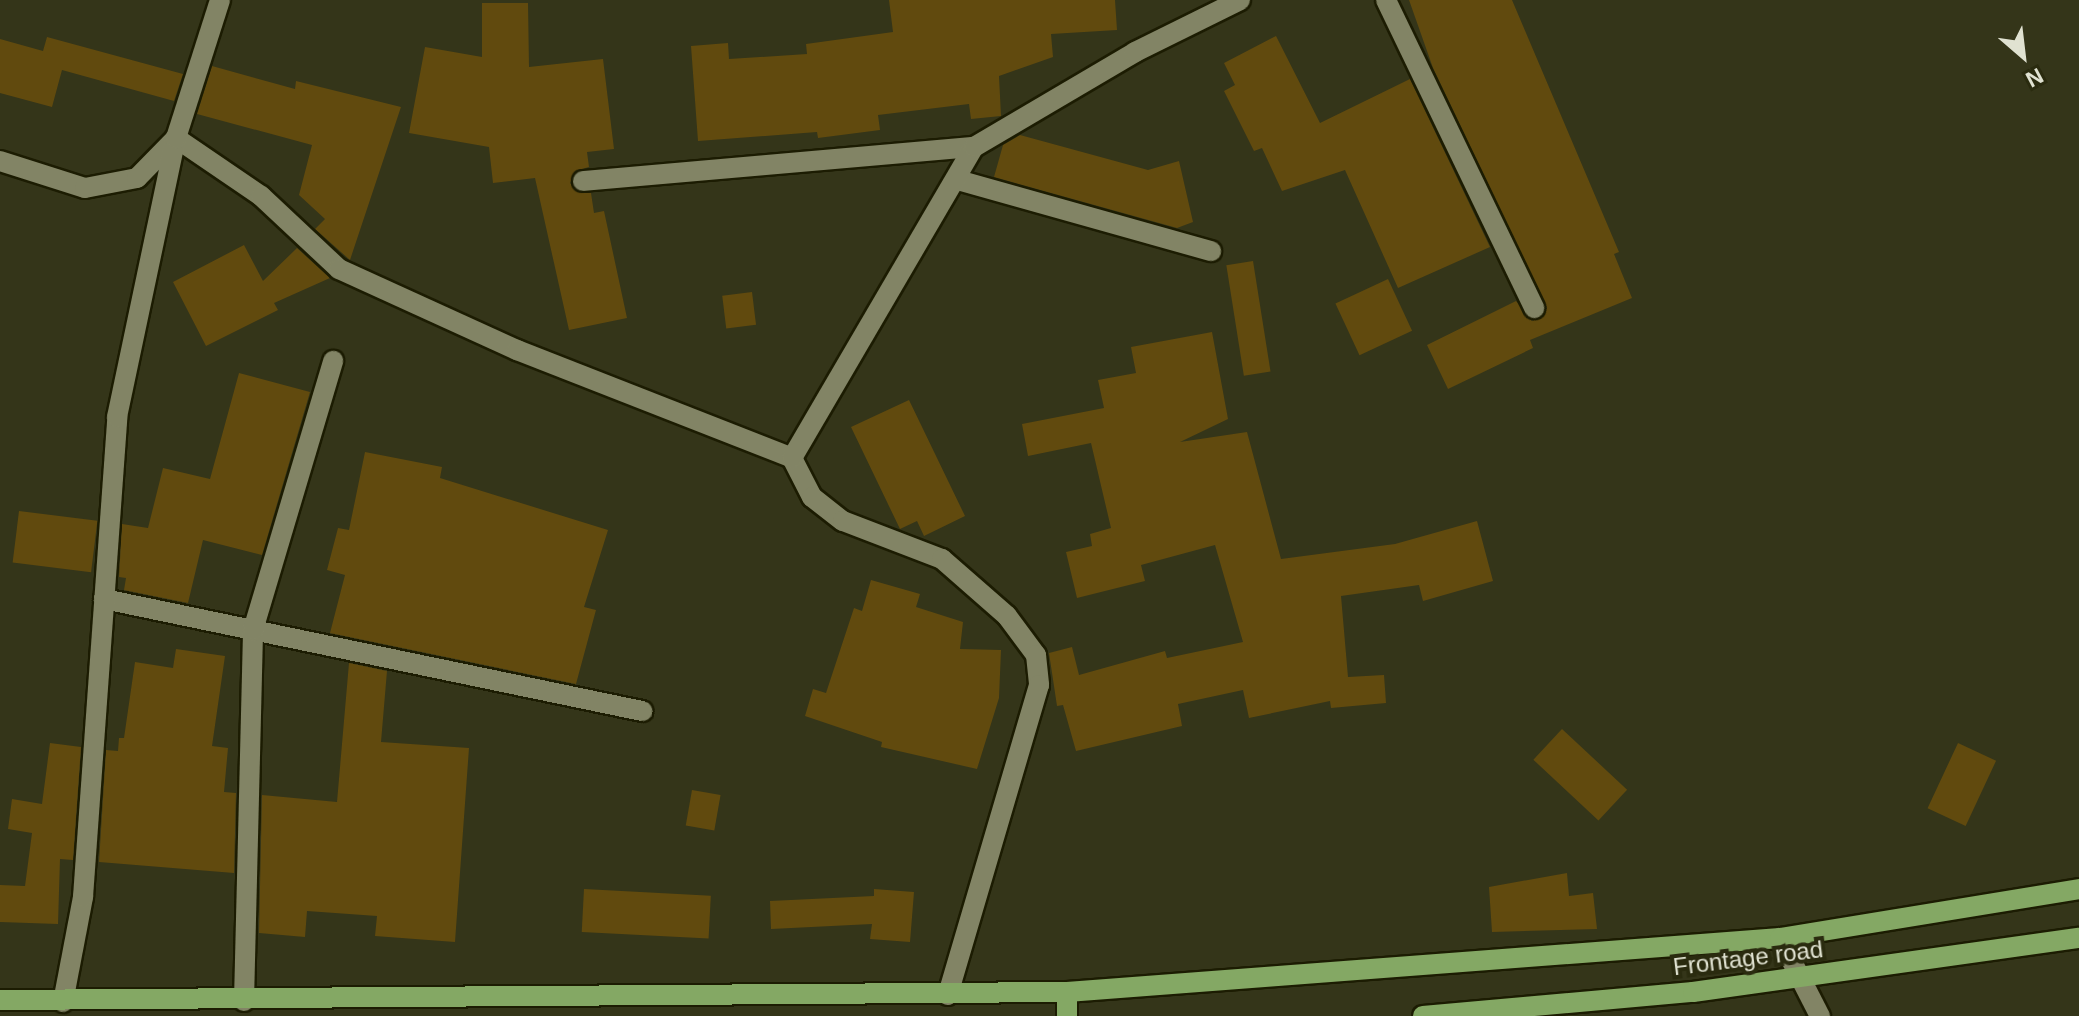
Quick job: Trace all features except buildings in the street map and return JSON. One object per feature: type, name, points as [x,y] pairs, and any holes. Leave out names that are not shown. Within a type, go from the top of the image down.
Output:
[{"type":"main road","points":[[0,1000],[244,1001],[1067,992],[1780,938],[2079,889]]},
{"type":"main road","name":"Frontage road","points":[[1423,1016],[1798,978],[2079,938]]},
{"type":"main road","points":[[1067,992],[1067,1016]]},
{"type":"street","points":[[63,1002],[83,897],[117,417],[176,138],[220,0]]},
{"type":"street","points":[[583,181],[974,147],[1135,52],[1240,0]]},
{"type":"street","points":[[1386,0],[1534,308]]},
{"type":"street","points":[[0,161],[85,188],[137,178],[176,138]]},
{"type":"street","points":[[176,138],[261,196],[339,269],[517,350],[792,458],[812,497],[843,521],[942,559],[1007,616],[1036,655],[1039,685],[948,995]]},
{"type":"street","points":[[792,458],[958,180],[974,147]]},
{"type":"street","points":[[958,180],[1211,251]]},
{"type":"street","points":[[244,1001],[253,630],[333,361]]},
{"type":"street","points":[[104,599],[642,711]]},
{"type":"street","points":[[1780,938],[1820,1016]]}]
